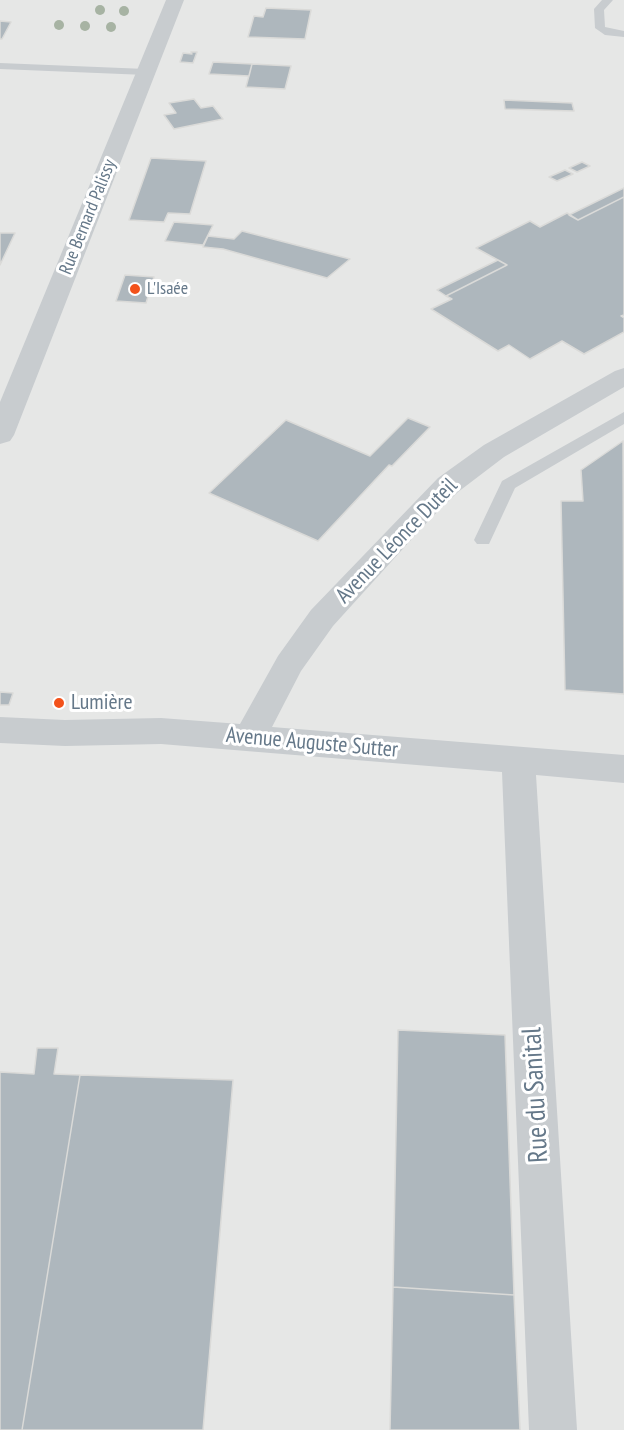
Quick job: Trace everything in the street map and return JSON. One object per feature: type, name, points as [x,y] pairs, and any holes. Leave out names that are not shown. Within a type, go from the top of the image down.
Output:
[{"type":"street","name":"Rue Bernard Palissy","points":[[0,435],[175,0]]},
{"type":"street","name":"Avenue Léonce Duteil","points":[[250,737],[289,664],[322,618],[414,518],[448,485],[494,451],[624,376]]},
{"type":"street","name":"Avenue Auguste Sutter","points":[[0,730],[65,733],[161,731],[624,769]]},
{"type":"street","name":"Rue du Sanital","points":[[518,760],[553,1430]]},
{"type":"lane","points":[[608,0],[599,9],[600,28],[609,33],[624,34]]},
{"type":"lane","points":[[3,66],[146,72]]},
{"type":"lane","points":[[483,540],[508,485],[624,417]]},
{"type":"shaded area","points":[[0,0],[624,0],[624,1430],[0,1430]]},
{"type":"building","points":[[266,8],[311,10],[305,39],[248,37],[254,16],[263,17]]},
{"type":"building","points":[[0,21],[11,22],[2,39],[0,39]]},
{"type":"building","points":[[191,52],[197,52],[193,63],[180,62],[183,53],[192,54]]},
{"type":"building","points":[[213,62],[252,64],[249,76],[209,74]]},
{"type":"building","points":[[252,64],[291,66],[285,89],[246,87]]},
{"type":"building","points":[[194,99],[201,108],[213,106],[223,119],[174,129],[164,115],[176,113],[169,103]]},
{"type":"building","points":[[504,100],[572,103],[574,111],[505,109]]},
{"type":"building","points":[[151,158],[206,161],[190,214],[168,213],[164,222],[129,220]]},
{"type":"building","points":[[582,162],[590,166],[577,172],[569,168]]},
{"type":"building","points":[[565,170],[573,174],[557,181],[549,177]]},
{"type":"building","points":[[624,188],[624,197],[578,220],[569,215]]},
{"type":"building","points":[[624,197],[624,315],[621,316],[624,318],[624,332],[584,354],[562,341],[530,359],[509,345],[498,351],[431,309],[452,299],[446,296],[507,265],[476,248],[530,221],[540,227],[567,213],[578,220]]},
{"type":"building","points":[[174,222],[213,225],[203,245],[165,241]]},
{"type":"building","points":[[242,231],[350,259],[327,278],[223,249],[203,247],[208,236],[234,239]]},
{"type":"building","points":[[0,233],[15,233],[0,265]]},
{"type":"building","points":[[498,260],[507,265],[446,296],[437,290]]},
{"type":"building","name":"L'Isaée","points":[[125,275],[154,277],[146,303],[116,301]]},
{"type":"building","points":[[408,418],[430,427],[392,466],[389,465],[318,541],[209,493],[286,420],[370,456]]},
{"type":"building","points":[[623,441],[624,694],[565,690],[561,501],[583,501],[581,470]]},
{"type":"building","points":[[0,692],[13,693],[9,705],[0,705]]},
{"type":"building","points":[[398,1030],[505,1035],[514,1295],[393,1287]]},
{"type":"building","points":[[37,1048],[58,1048],[54,1074],[80,1075],[22,1430],[0,1430],[0,1072],[34,1074]]},
{"type":"building","points":[[80,1075],[233,1080],[203,1430],[22,1430]]},
{"type":"building","points":[[393,1287],[514,1295],[520,1430],[390,1430]]},
{"type":"place","name":"L'Isaée","points":[[135,289]]},
{"type":"place","name":"Lumière","points":[[59,703]]}]
